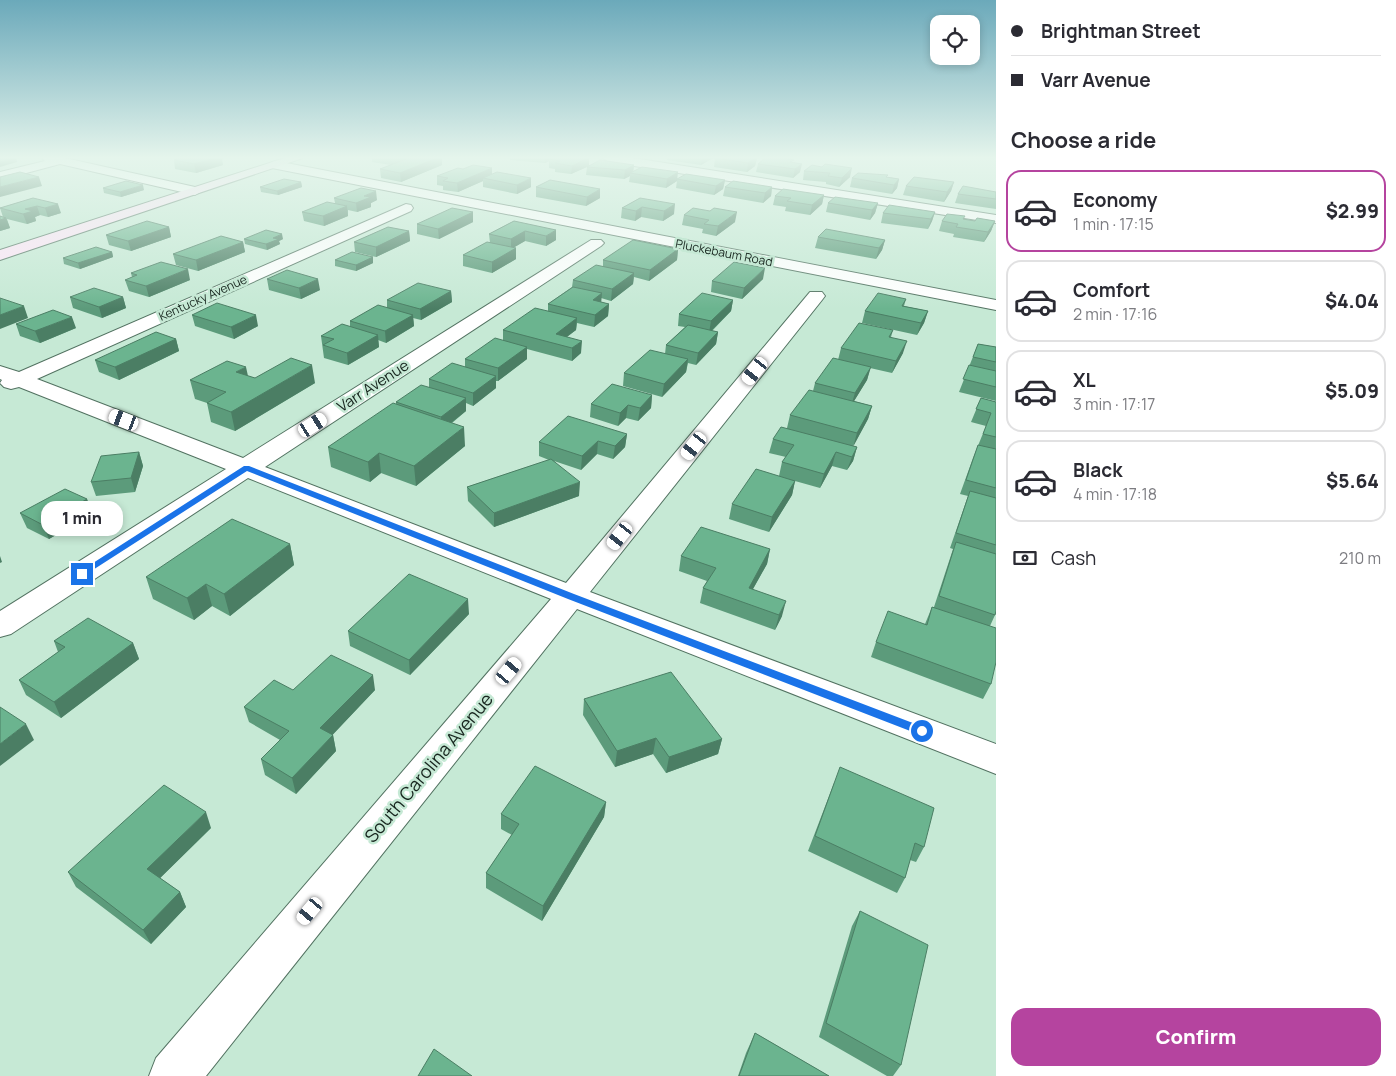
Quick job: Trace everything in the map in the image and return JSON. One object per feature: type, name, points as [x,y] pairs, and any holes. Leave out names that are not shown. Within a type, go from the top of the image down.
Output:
[{"type":"main road","points":[[0,255],[145,208]]},
{"type":"street","name":"Kentucky Avenue","points":[[6,379],[406,208]]},
{"type":"street","name":"Pluckebaum Road","points":[[498,208],[996,305]]},
{"type":"street","points":[[928,208],[996,219]]},
{"type":"street","name":"Varr Avenue","points":[[0,626],[596,243]]},
{"type":"street","name":"South Carolina Avenue","points":[[174,1076],[816,296]]},
{"type":"street","points":[[6,379],[246,468],[571,596],[996,759]]},
{"type":"building","points":[[1,208],[28,208],[25,209],[33,211],[23,214]]},
{"type":"building","points":[[311,208],[342,208],[323,216],[302,212]]},
{"type":"building","points":[[452,208],[473,212],[438,229],[417,224]]},
{"type":"building","points":[[623,208],[640,208],[636,211]]},
{"type":"building","points":[[649,208],[668,208],[664,211]]},
{"type":"building","points":[[693,208],[710,211],[715,208],[737,212],[718,226],[704,224],[709,220],[684,215]]},
{"type":"building","points":[[887,208],[910,208],[935,212],[931,219],[883,213]]},
{"type":"building","points":[[947,214],[965,216],[963,219],[975,221],[977,218],[995,221],[988,232],[956,227],[958,224],[942,221]]},
{"type":"building","points":[[147,221],[169,227],[128,241],[106,235]]},
{"type":"building","points":[[514,221],[556,230],[546,236],[525,231],[511,239],[489,234]]},
{"type":"building","points":[[388,227],[409,231],[376,247],[354,242]]},
{"type":"building","points":[[826,229],[885,240],[879,248],[818,237]]},
{"type":"building","points":[[266,230],[282,234],[273,238],[279,239],[266,244],[244,239]]},
{"type":"building","points":[[221,236],[243,242],[196,260],[173,254]]},
{"type":"building","points":[[633,240],[678,249],[650,270],[603,260]]},
{"type":"building","points":[[487,242],[516,248],[492,262],[463,255]]},
{"type":"building","points":[[96,247],[112,252],[78,263],[63,258]]},
{"type":"building","points":[[352,252],[373,257],[356,265],[335,260]]},
{"type":"building","points":[[161,262],[188,269],[146,286],[125,280],[137,275],[131,273]]},
{"type":"building","points":[[734,262],[765,268],[744,288],[712,281]]},
{"type":"building","points":[[596,265],[634,273],[612,289],[573,280]]},
{"type":"building","points":[[287,270],[318,279],[299,288],[267,279]]},
{"type":"building","points":[[418,283],[451,291],[420,309],[387,300]]},
{"type":"building","points":[[573,287],[602,293],[593,300],[609,304],[595,315],[548,304]]},
{"type":"building","points":[[94,288],[123,297],[99,307],[70,297]]},
{"type":"building","points":[[702,293],[733,300],[711,321],[679,314]]},
{"type":"building","points":[[878,293],[906,299],[902,306],[928,311],[921,323],[865,311]]},
{"type":"building","points":[[0,298],[24,306],[0,315]]},
{"type":"building","points":[[217,303],[256,315],[231,327],[192,315]]},
{"type":"building","points":[[378,305],[413,315],[385,331],[350,321]]},
{"type":"building","points":[[535,308],[577,318],[556,334],[582,341],[572,348],[503,330]]},
{"type":"building","points":[[53,310],[72,317],[35,331],[16,324]]},
{"type":"building","points":[[859,323],[893,330],[889,337],[907,341],[896,361],[841,348]]},
{"type":"building","points":[[342,324],[378,335],[347,353],[323,345],[334,339],[321,336]]},
{"type":"building","points":[[688,325],[718,332],[698,353],[666,345]]},
{"type":"building","points":[[156,332],[176,339],[115,367],[95,360]]},
{"type":"building","points":[[495,338],[527,347],[498,368],[465,359]]},
{"type":"building","points":[[978,344],[996,347],[996,362],[973,357]]},
{"type":"building","points":[[650,350],[688,359],[664,384],[624,373]]},
{"type":"building","points":[[291,358],[312,365],[231,412],[207,403],[226,392],[190,380],[227,361],[246,367],[236,372],[255,378]]},
{"type":"building","points":[[833,358],[871,367],[855,393],[815,383]]},
{"type":"building","points":[[452,363],[496,376],[473,393],[429,379]]},
{"type":"building","points":[[969,365],[996,371],[996,387],[963,379]]},
{"type":"building","points":[[612,384],[652,395],[640,408],[628,405],[620,413],[591,404]]},
{"type":"building","points":[[421,385],[466,398],[441,417],[396,402]]},
{"type":"building","points":[[809,390],[872,406],[857,433],[790,415]]},
{"type":"building","points":[[981,398],[996,402],[996,437],[983,434],[991,413],[976,409]]},
{"type":"building","points":[[393,403],[464,427],[414,466],[379,453],[368,462],[328,447]]},
{"type":"building","points":[[568,416],[627,434],[615,446],[598,441],[582,456],[539,442]]},
{"type":"building","points":[[781,427],[857,447],[852,457],[836,452],[824,474],[782,462],[794,445],[773,439]]},
{"type":"building","points":[[978,445],[996,449],[996,488],[966,480]]},
{"type":"building","points":[[139,452],[131,478],[91,482],[101,456]]},
{"type":"building","points":[[551,459],[580,482],[494,513],[467,487]]},
{"type":"building","points":[[756,469],[795,481],[772,517],[732,504]]},
{"type":"building","points":[[65,489],[87,499],[43,525],[20,513]]},
{"type":"building","points":[[970,491],[996,498],[996,545],[956,533]]},
{"type":"building","points":[[232,519],[290,544],[224,594],[206,584],[187,598],[146,577]]},
{"type":"building","points":[[701,527],[770,549],[749,588],[786,601],[779,615],[703,588],[716,568],[681,556]]},
{"type":"building","points":[[956,542],[996,554],[995,615],[939,596]]},
{"type":"building","points":[[409,574],[468,599],[409,660],[348,631]]},
{"type":"building","points":[[932,607],[996,628],[996,662],[991,684],[876,642],[888,611],[927,625]]},
{"type":"building","points":[[88,618],[133,643],[54,702],[19,680],[65,647],[54,641]]},
{"type":"building","points":[[331,655],[373,675],[320,728],[333,735],[292,778],[261,759],[289,731],[244,707],[274,680],[293,690]]},
{"type":"building","points":[[671,672],[722,739],[669,757],[656,738],[617,751],[584,699]]},
{"type":"building","points":[[0,707],[26,724],[0,744]]},
{"type":"building","points":[[535,766],[606,802],[543,906],[486,873],[519,824],[501,814]]},
{"type":"building","points":[[840,767],[934,808],[924,847],[915,843],[905,878],[815,836]]},
{"type":"building","points":[[164,785],[206,812],[147,869],[180,892],[143,930],[68,872]]},
{"type":"building","points":[[860,911],[928,945],[901,1065],[826,1023]]},
{"type":"building","points":[[755,1033],[829,1076],[739,1076]]},
{"type":"building","points":[[434,1049],[472,1076],[418,1076]]},
{"type":"route","points":[[82,574],[246,468],[922,731]]}]
